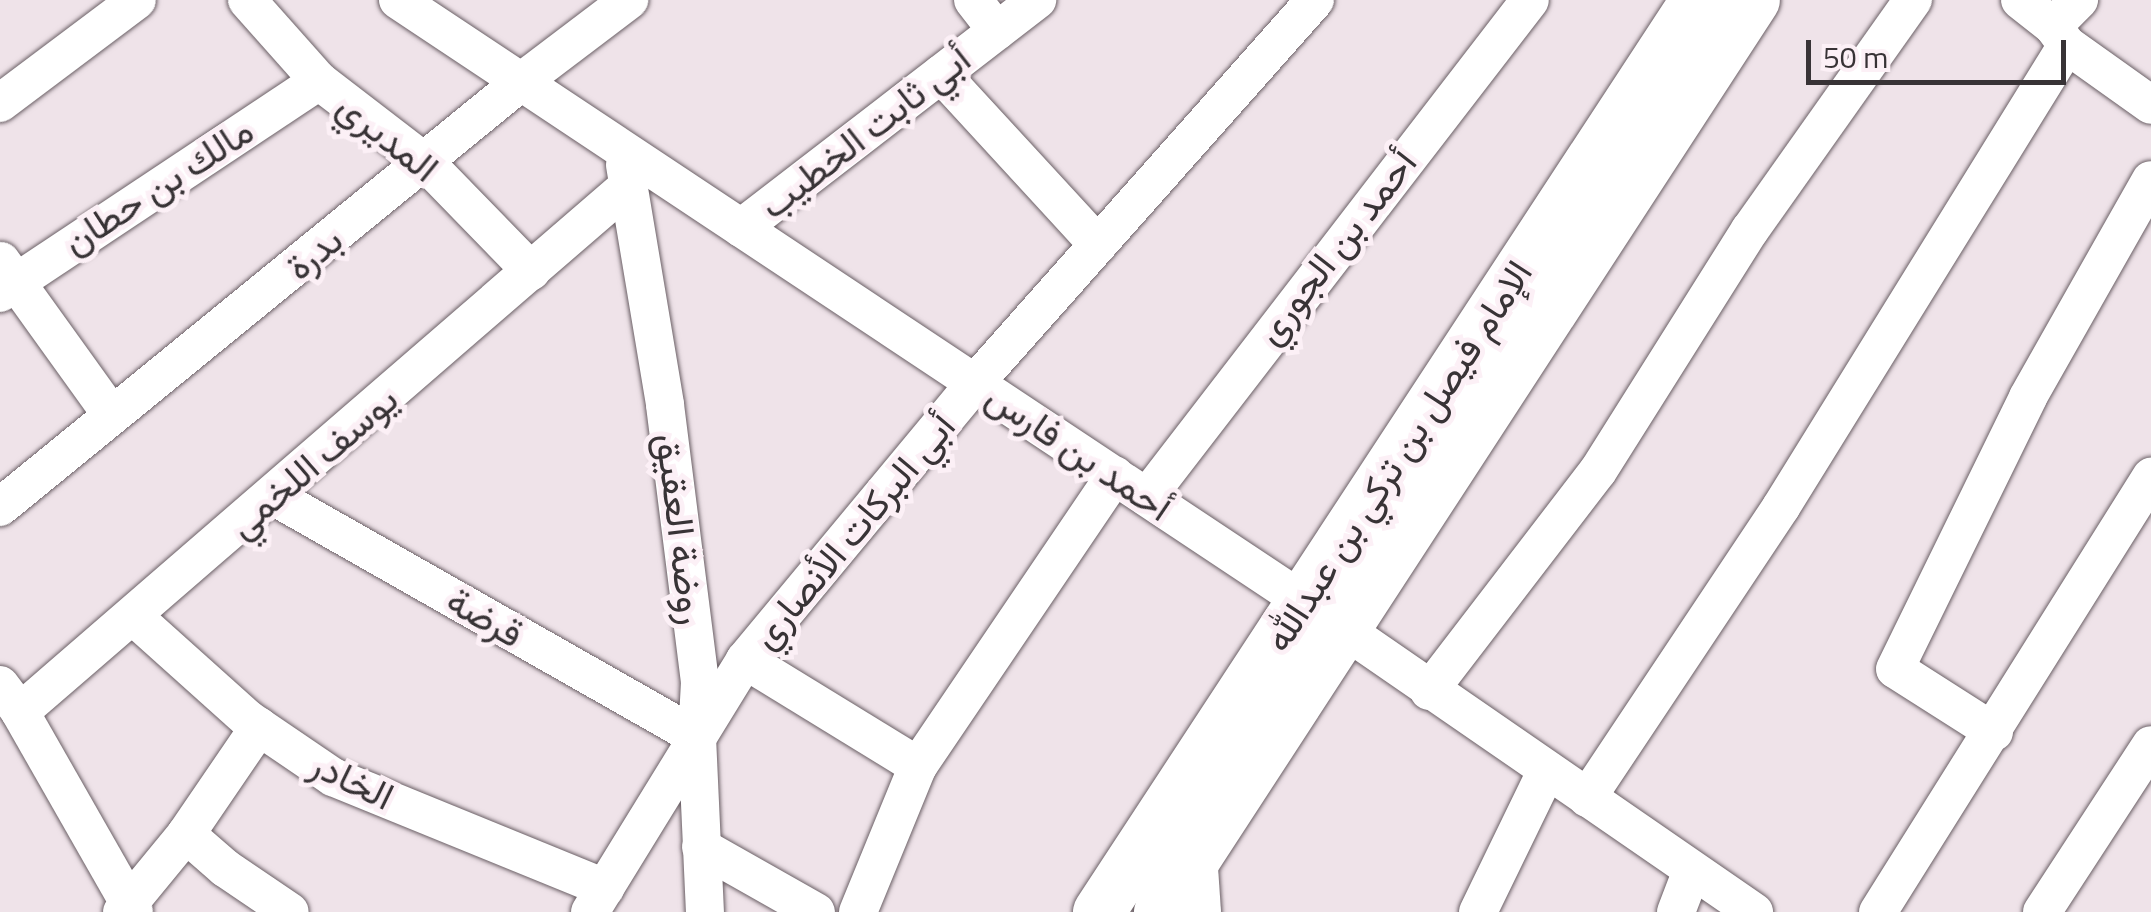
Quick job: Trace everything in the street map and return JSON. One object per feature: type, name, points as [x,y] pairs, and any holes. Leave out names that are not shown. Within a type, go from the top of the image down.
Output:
[{"type":"main road","name":"الإمام فيصل بن تركي بن عبدالله","points":[[1160,912],[1198,853],[1322,616],[1697,0]]},
{"type":"main road","name":"الإمام فيصل بن تركي بن عبدالله","points":[[1098,912],[1322,616],[1754,0]]},
{"type":"street","points":[[0,103],[137,0]]},
{"type":"street","name":"المديري","points":[[247,0],[319,81],[426,164],[531,271]]},
{"type":"street","name":"أحمد بن فارس","points":[[398,0],[521,82],[625,168],[741,228],[1147,497],[1754,912]]},
{"type":"street","name":"بدرة","points":[[0,507],[426,164],[521,82],[628,0]]},
{"type":"street","points":[[973,0],[997,30]]},
{"type":"street","name":"أبي ثابت الخطيب","points":[[741,228],[1037,0]]},
{"type":"street","name":"أبي البركات الأنصاري","points":[[598,900],[745,660],[976,383],[1315,0]]},
{"type":"street","name":"أحمد بن الجوري","points":[[1147,497],[1530,0]]},
{"type":"street","points":[[1429,691],[1598,472],[1750,230],[1913,0]]},
{"type":"street","points":[[2020,0],[2066,24],[2151,105]]},
{"type":"street","points":[[1588,798],[1781,507],[2066,24]]},
{"type":"street","points":[[941,74],[1098,245]]},
{"type":"street","name":"مالك بن حطان","points":[[5,277],[319,81]]},
{"type":"street","name":"يوسف اللخمي","points":[[10,698],[133,616],[274,496],[531,271],[625,168]]},
{"type":"street","name":"روضة العقيق","points":[[625,168],[665,405],[700,682],[697,737],[706,912]]},
{"type":"street","points":[[1994,732],[1896,669],[2028,397],[2151,180]]},
{"type":"street","points":[[5,277],[111,414]]},
{"type":"street","points":[[858,912],[918,766],[1114,475]]},
{"type":"street","points":[[1878,912],[2151,477]]},
{"type":"street","name":"قرضة","points":[[274,496],[697,737]]},
{"type":"street","name":"الخادر","points":[[133,616],[259,726],[333,777],[598,900]]},
{"type":"street","points":[[745,660],[918,766]]},
{"type":"street","points":[[10,698],[128,910],[186,834],[259,726]]},
{"type":"street","points":[[2042,912],[2151,745]]},
{"type":"street","points":[[1478,912],[1547,770]]},
{"type":"street","points":[[186,834],[225,868],[290,912]]},
{"type":"street","points":[[701,847],[816,912]]},
{"type":"street","points":[[1198,853],[1202,912]]},
{"type":"street","points":[[1676,912],[1692,870]]}]
